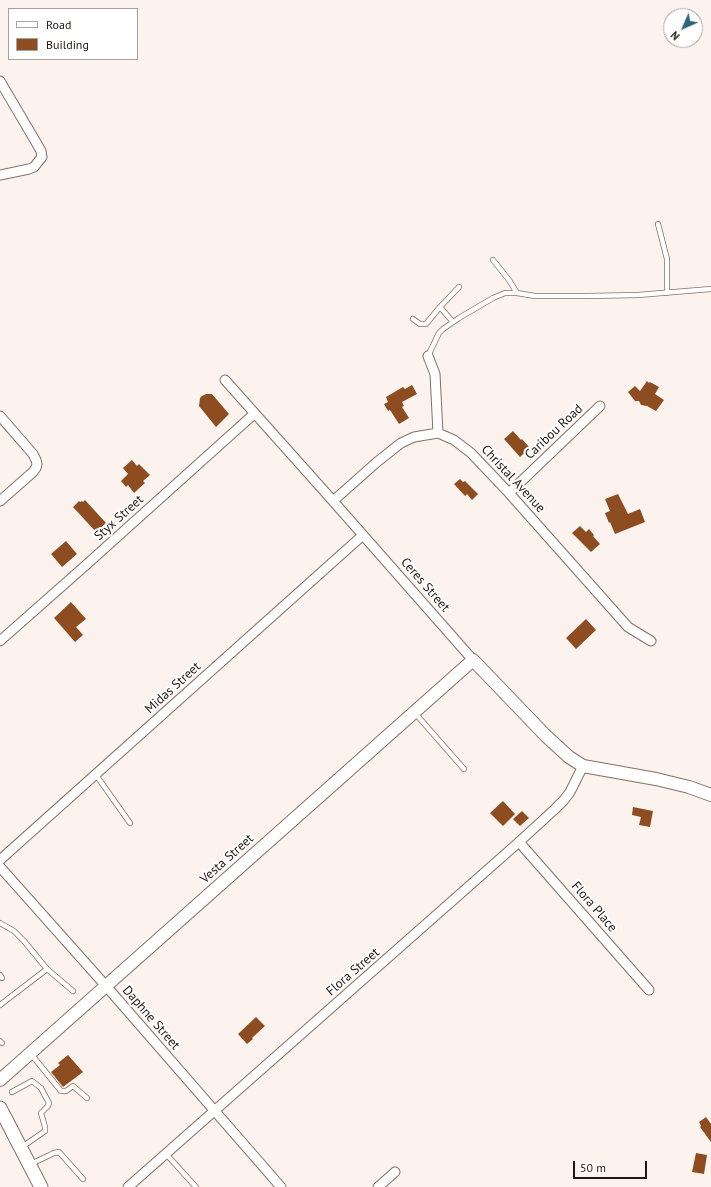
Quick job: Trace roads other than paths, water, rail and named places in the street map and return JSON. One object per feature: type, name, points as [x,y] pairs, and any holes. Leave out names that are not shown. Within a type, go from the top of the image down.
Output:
[{"type":"main road","points":[[0,1108],[41,1187]]},
{"type":"street","points":[[0,81],[38,144],[42,157],[34,167],[0,175]]},
{"type":"street","points":[[333,501],[401,443],[414,437],[438,433],[435,374],[428,356]]},
{"type":"street","name":"Ceres Street","points":[[225,380],[473,660],[546,736],[569,757],[583,766]]},
{"type":"street","name":"Caribou Road","points":[[509,493],[600,406]]},
{"type":"street","name":"Styx Street","points":[[0,641],[254,414]]},
{"type":"street","points":[[0,416],[33,454],[37,464],[33,472],[0,501]]},
{"type":"street","name":"Christal Avenue","points":[[438,433],[464,446],[509,493],[628,627],[651,641]]},
{"type":"street","name":"Midas Street","points":[[0,860],[363,535]]},
{"type":"street","name":"Vesta Street","points":[[0,1080],[473,660]]},
{"type":"street","points":[[583,766],[656,779],[689,787],[711,795]]},
{"type":"street","name":"Flora Street","points":[[128,1187],[519,842],[564,800],[576,781],[583,766]]},
{"type":"street","name":"Flora Place","points":[[519,842],[649,990]]},
{"type":"street","name":"Daphne Street","points":[[0,867],[106,986],[214,1112],[282,1187]]},
{"type":"street","points":[[378,1187],[395,1172]]},
{"type":"lane","points":[[658,224],[667,259],[667,293]]},
{"type":"lane","points":[[493,260],[517,293]]},
{"type":"lane","points":[[413,319],[420,324],[426,324],[459,287]]},
{"type":"lane","points":[[428,356],[439,333],[453,322],[493,298],[505,293],[535,296],[587,296],[667,293],[711,289]]},
{"type":"lane","points":[[440,307],[453,322]]},
{"type":"lane","points":[[414,712],[464,769]]},
{"type":"lane","points":[[96,775],[130,823]]},
{"type":"lane","points":[[0,923],[14,931],[47,969],[73,991]]},
{"type":"lane","points":[[0,1005],[47,969]]},
{"type":"lane","points":[[30,1053],[62,1091],[66,1091],[74,1086],[87,1098]]},
{"type":"lane","points":[[12,1092],[32,1081],[41,1088],[49,1103],[41,1113],[45,1127],[44,1132],[20,1148]]},
{"type":"lane","points":[[29,1165],[59,1152],[83,1179]]},
{"type":"lane","points":[[166,1154],[196,1187]]}]
